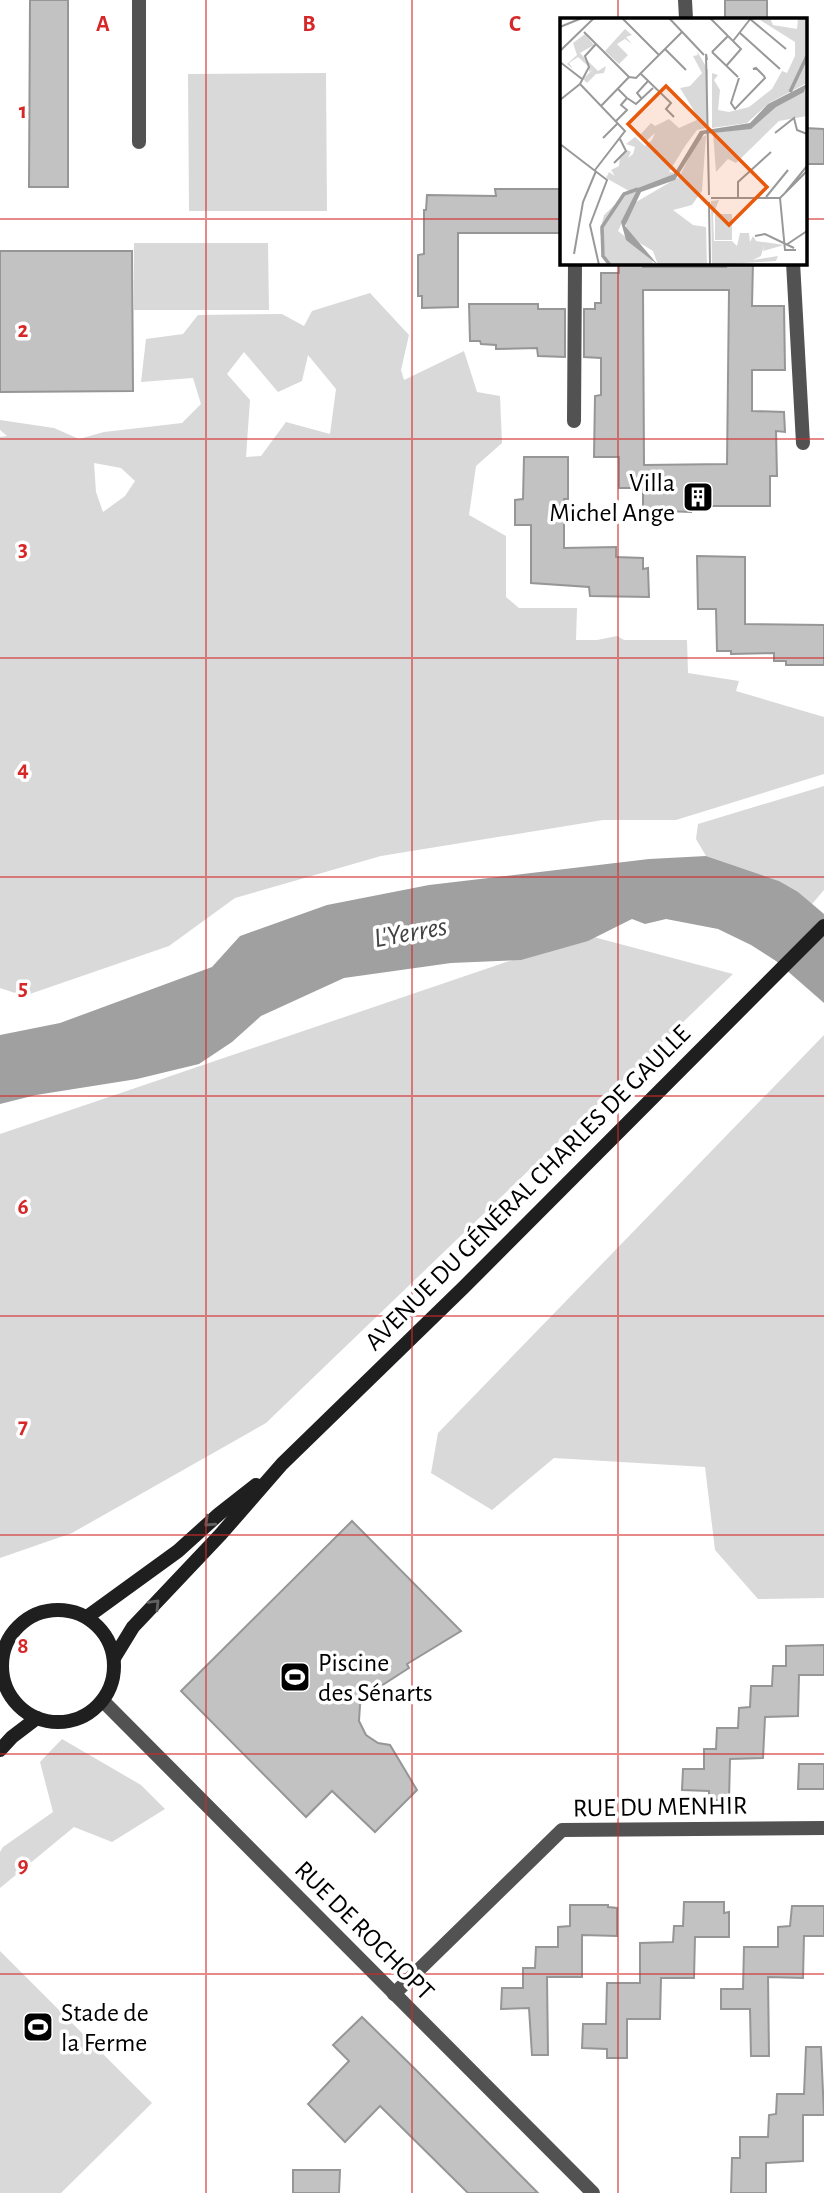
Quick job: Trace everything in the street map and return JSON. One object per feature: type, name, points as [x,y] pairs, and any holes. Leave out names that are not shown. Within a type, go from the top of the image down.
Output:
[{"type":"main road","name":"AVENUE DU GÉNÉRAL CHARLES DE GAULLE","points":[[114,1658],[133,1627],[221,1534],[282,1464],[464,1287],[824,926]]},
{"type":"main road","name":"AVENUE DU GÉNÉRAL CHARLES DE GAULLE","points":[[87,1617],[178,1551],[282,1464]]},
{"type":"main road","points":[[46,1611],[74,1611],[87,1617],[100,1628],[109,1642],[114,1658],[114,1674],[103,1701],[78,1719],[65,1722],[37,1718],[18,1704],[2,1687],[5,1647],[14,1630],[28,1618],[46,1611]]},
{"type":"main road","points":[[0,1750],[37,1718]]},
{"type":"street","points":[[139,0],[139,142]]},
{"type":"street","points":[[685,0],[685,18]]},
{"type":"street","points":[[574,421],[575,264]]},
{"type":"street","points":[[793,264],[803,443]]},
{"type":"street","name":"RUE DE ROCHOPT","points":[[103,1701],[593,2193]]},
{"type":"street","name":"RUE DU MENHIR","points":[[394,1994],[562,1830],[824,1828]]},
{"type":"shaded area","points":[[326,73],[327,211],[189,211],[188,74]]},
{"type":"shaded area","points":[[134,243],[268,243],[269,310],[134,310]]},
{"type":"shaded area","points":[[370,293],[409,335],[401,370],[404,380],[464,351],[477,392],[500,396],[502,443],[476,466],[469,515],[506,536],[506,597],[519,608],[577,608],[576,640],[617,636],[624,640],[687,640],[688,673],[739,681],[736,691],[824,717],[824,774],[676,820],[603,820],[381,856],[235,898],[169,946],[24,996],[0,988],[0,437],[7,436],[0,430],[0,420],[54,428],[79,439],[104,432],[182,423],[201,404],[193,378],[141,382],[146,339],[183,334],[198,315],[282,314],[304,326],[312,311]],"holes":[[[244,352],[278,392],[302,381],[308,355],[336,389],[330,434],[286,422],[261,456],[246,457],[250,400],[227,374]],[[94,463],[121,468],[135,481],[125,496],[103,512],[96,492]]]},
{"type":"shaded area","points":[[824,786],[824,890],[812,904],[779,881],[706,856],[696,839],[698,824]]},
{"type":"shaded area","points":[[586,935],[733,974],[266,1423],[72,1533],[0,1558],[0,1134]]},
{"type":"shaded area","points":[[824,1035],[824,1598],[758,1599],[715,1550],[705,1467],[554,1458],[492,1510],[431,1473],[438,1433]]},
{"type":"shaded area","points":[[62,1739],[141,1785],[165,1809],[112,1842],[74,1827],[0,1888],[0,1852],[3,1847],[53,1812],[40,1762]]},
{"type":"shaded area","name":"Stade de la Ferme","points":[[0,1951],[152,2103],[61,2193],[0,2193]]},
{"type":"water","name":"L'Yerres","points":[[706,856],[779,881],[798,892],[824,914],[824,1003],[776,961],[718,929],[666,919],[645,924],[632,919],[588,941],[521,960],[451,963],[344,978],[261,1016],[232,1042],[199,1064],[137,1079],[36,1095],[0,1104],[0,1035],[60,1023],[212,967],[240,936],[327,905],[429,885],[649,859]]},
{"type":"building","points":[[30,0],[68,0],[68,187],[29,187]]},
{"type":"building","points":[[725,0],[767,0],[767,18],[725,18]]},
{"type":"building","points":[[806,128],[824,129],[824,164],[806,164]]},
{"type":"building","points":[[495,189],[560,189],[560,233],[458,233],[458,307],[422,308],[422,296],[418,296],[418,255],[424,254],[424,210],[427,195],[496,196]]},
{"type":"building","points":[[0,251],[132,251],[133,391],[0,392]]},
{"type":"building","points":[[619,264],[643,264],[643,267],[726,267],[725,264],[753,264],[752,306],[784,306],[785,370],[752,370],[752,411],[784,412],[785,432],[776,431],[777,476],[770,476],[770,506],[691,506],[691,512],[662,511],[662,519],[643,519],[643,488],[619,488],[619,457],[594,457],[595,396],[601,395],[601,358],[584,357],[584,309],[595,309],[595,303],[601,303],[601,273],[619,273]],"holes":[[[643,290],[729,290],[727,464],[644,465]]]},
{"type":"building","points":[[469,304],[538,304],[538,309],[565,309],[565,357],[538,356],[537,348],[496,349],[496,345],[470,341]]},
{"type":"building","points":[[524,457],[568,457],[568,499],[564,499],[564,548],[616,547],[616,557],[643,558],[643,569],[648,568],[649,597],[590,596],[589,587],[531,583],[531,525],[515,525],[515,500],[523,499]]},
{"type":"building","points":[[697,556],[745,557],[745,624],[824,625],[824,665],[786,665],[786,661],[774,661],[774,653],[731,654],[731,651],[717,651],[716,609],[698,609]]},
{"type":"building","name":"Piscine des Sénarts","points":[[352,1521],[461,1631],[407,1664],[409,1668],[364,1697],[360,1705],[359,1721],[366,1735],[378,1743],[390,1745],[417,1790],[375,1832],[332,1791],[306,1817],[181,1691]]},
{"type":"building","points":[[824,1645],[824,1675],[799,1675],[798,1716],[765,1717],[763,1758],[730,1759],[729,1800],[709,1800],[709,1791],[682,1790],[683,1769],[704,1769],[704,1749],[716,1749],[717,1728],[738,1728],[739,1708],[750,1707],[751,1686],[772,1686],[773,1666],[786,1666],[786,1646]]},
{"type":"building","points":[[799,1764],[824,1764],[824,1789],[798,1789]]},
{"type":"building","points":[[684,1902],[724,1902],[724,1913],[729,1912],[729,1937],[695,1937],[694,1978],[661,1978],[660,2019],[627,2019],[627,2058],[607,2058],[607,2049],[582,2048],[583,2024],[606,2024],[607,1983],[640,1983],[640,1943],[673,1942],[674,1926],[683,1926]]},
{"type":"building","points":[[570,1905],[608,1905],[617,1908],[617,1936],[582,1935],[582,1977],[547,1977],[548,2055],[532,2055],[529,2008],[501,2009],[502,1988],[523,1988],[523,1968],[535,1968],[536,1947],[558,1947],[558,1927],[570,1926]]},
{"type":"building","points":[[792,1906],[824,1906],[824,1936],[804,1936],[803,1978],[768,1977],[769,2056],[751,2056],[750,2009],[721,2009],[721,1989],[743,1989],[744,1947],[778,1947],[778,1927],[790,1926]]},
{"type":"building","points":[[362,2017],[538,2193],[468,2193],[380,2106],[345,2142],[308,2104],[349,2061],[333,2045]]},
{"type":"building","points":[[806,2047],[821,2047],[824,2115],[803,2115],[803,2161],[766,2163],[766,2193],[731,2193],[732,2158],[740,2158],[740,2137],[768,2137],[769,2115],[776,2114],[777,2094],[804,2094]]},
{"type":"building","points":[[293,2170],[340,2170],[339,2193],[293,2193]]},
{"type":"place","name":"Villa Michel Ange","points":[[698,497]]},
{"type":"place","name":"Piscine des Sénarts","points":[[295,1677]]},
{"type":"place","name":"Stade de la Ferme","points":[[38,2027]]}]
